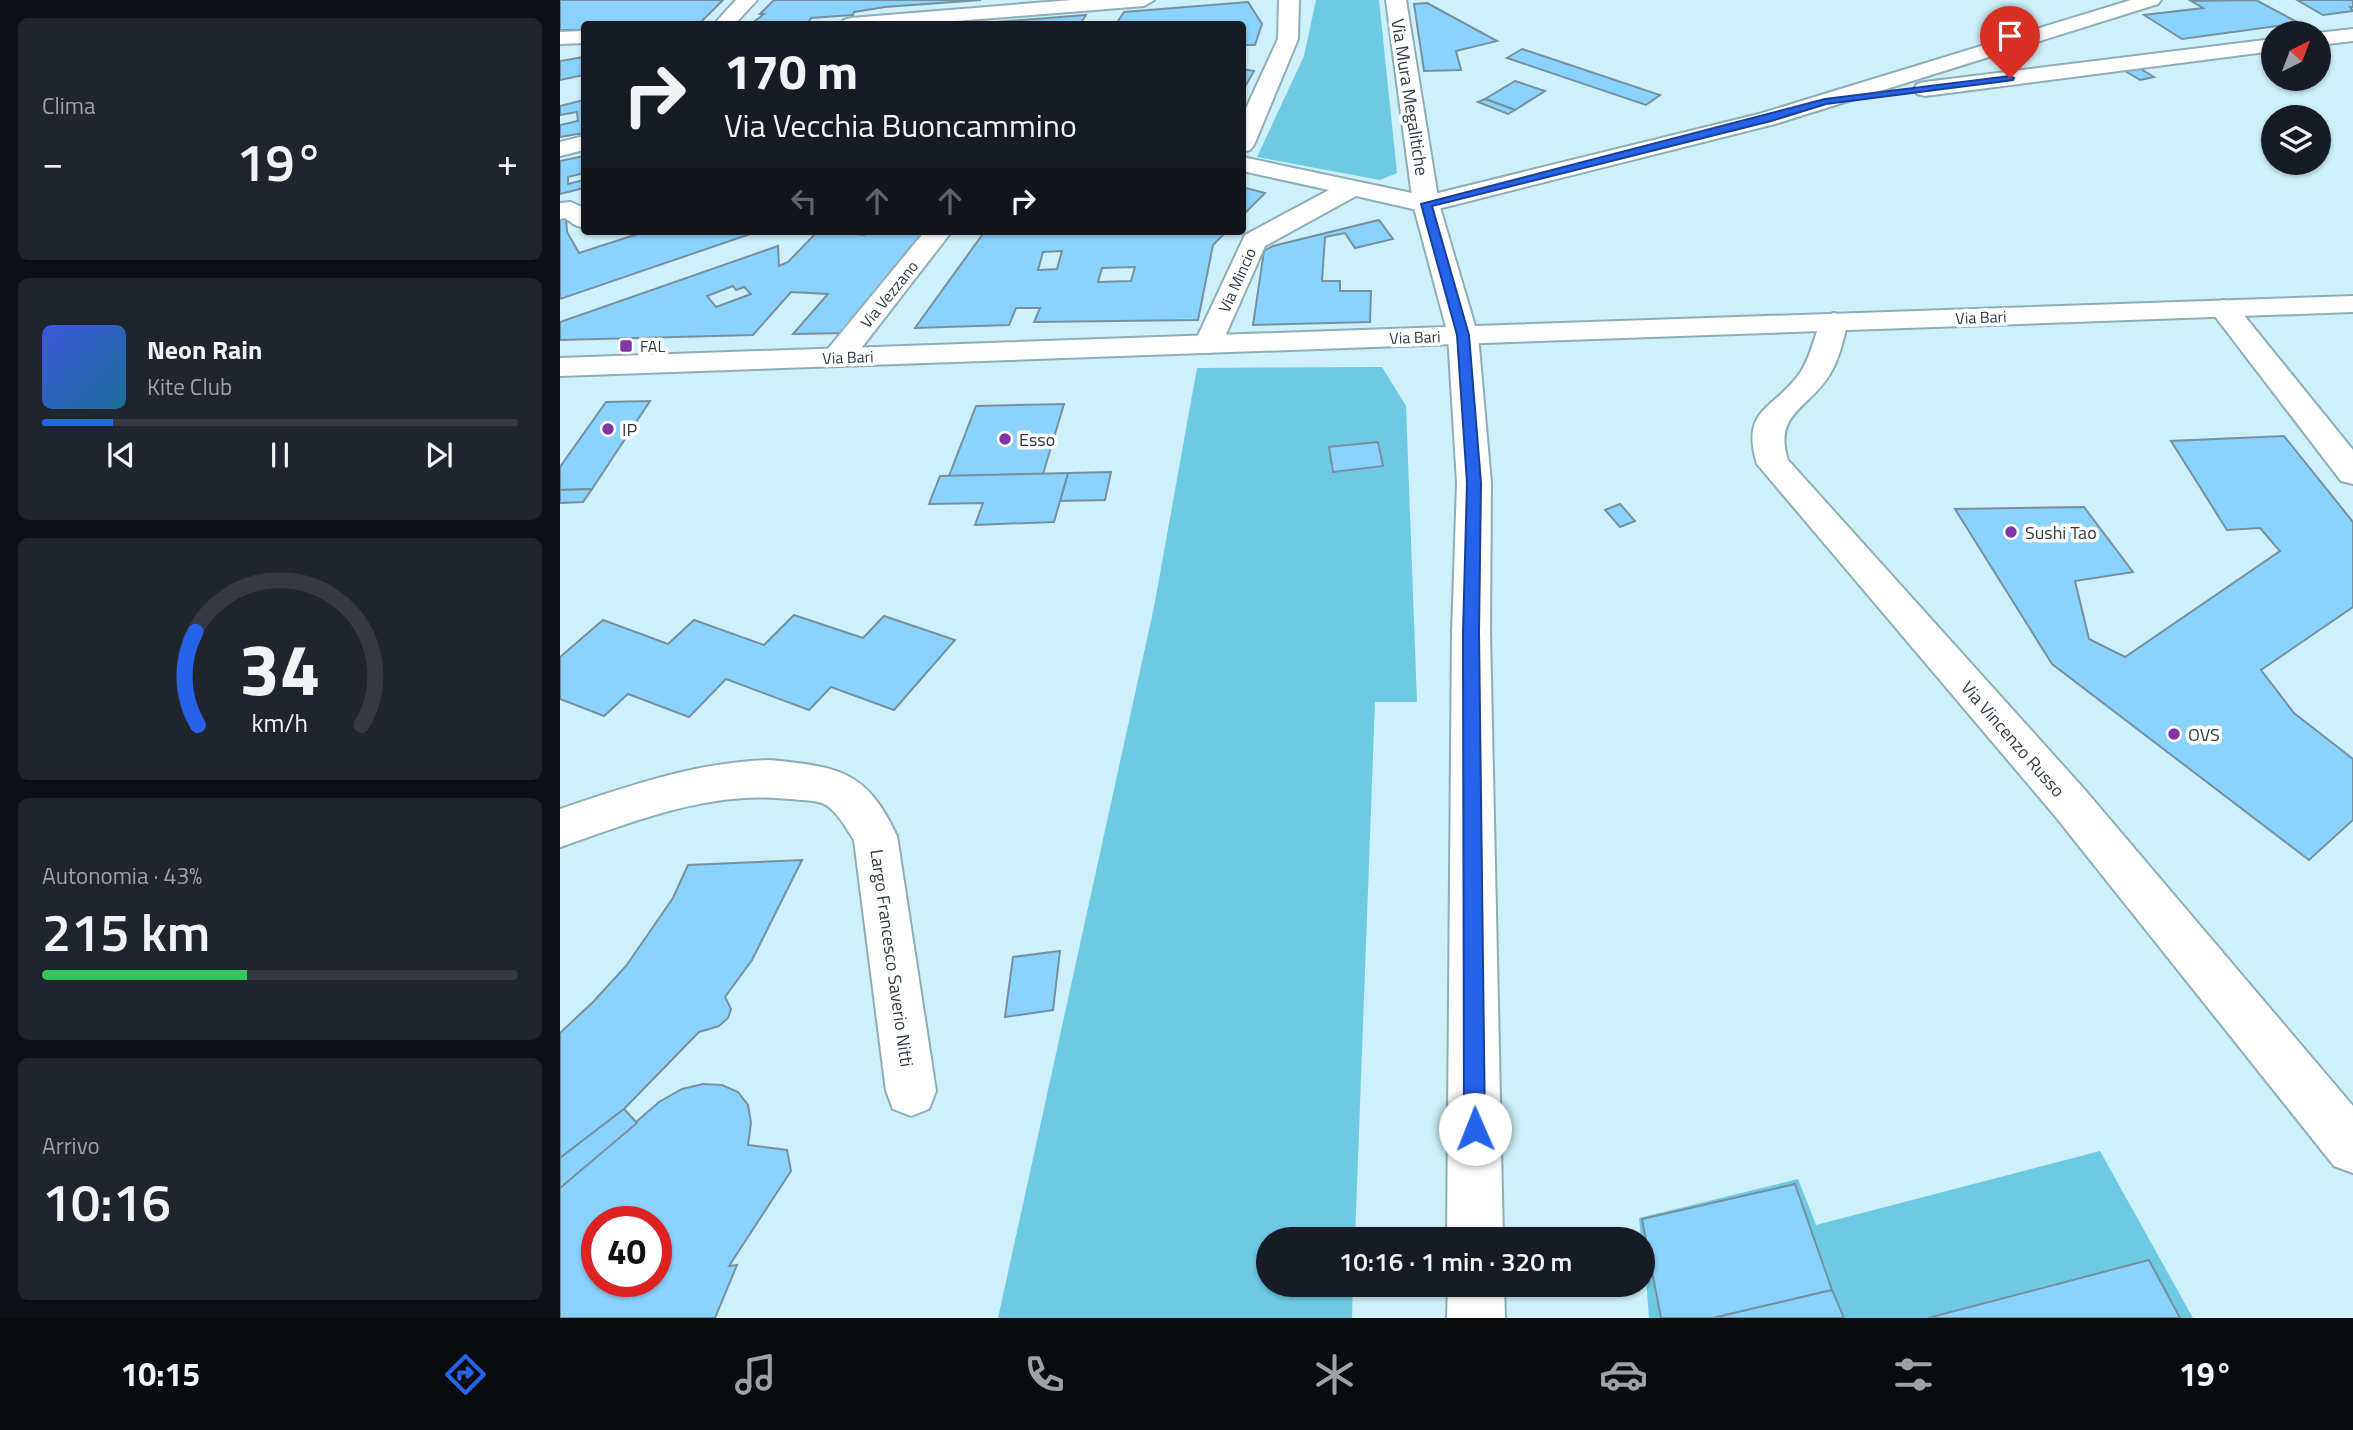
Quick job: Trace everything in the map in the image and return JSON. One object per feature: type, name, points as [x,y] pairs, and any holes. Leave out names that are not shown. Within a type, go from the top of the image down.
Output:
[{"type":"street","points":[[727,21],[747,0]]},
{"type":"street","points":[[888,21],[1144,0]]},
{"type":"street","points":[[1246,136],[1288,39],[1289,0]]},
{"type":"street","name":"Via Mura Megalitiche","points":[[1395,0],[1426,204],[1463,335],[1474,483],[1471,632],[1475,1227]]},
{"type":"street","points":[[1246,164],[1426,204],[1767,119],[2151,0]]},
{"type":"street","points":[[1094,21],[1107,3]]},
{"type":"street","points":[[2331,38],[2353,35]]},
{"type":"street","points":[[560,38],[581,37]]},
{"type":"street","points":[[1825,102],[2261,47]]},
{"type":"street","points":[[560,149],[581,145]]},
{"type":"street","name":"Via Mincio","points":[[1209,344],[1254,241],[1353,188]]},
{"type":"street","points":[[560,211],[571,210],[581,218]]},
{"type":"street","name":"Via Vezzano","points":[[838,358],[936,235]]},
{"type":"street","name":"Via Bari","points":[[560,368],[2353,304]]},
{"type":"street","points":[[2224,309],[2353,473]]},
{"type":"street","name":"Via Vincenzo Russo","points":[[1834,323],[1815,376],[1773,419],[1765,431],[1766,447],[1773,464],[2078,813],[2353,1147]]},
{"type":"street","name":"Largo Francesco Saverio Nitti","points":[[560,829],[686,786],[735,778],[783,779],[833,787],[857,806],[875,836],[911,1091]]},
{"type":"street","points":[[1476,1297],[1476,1318]]},
{"type":"shaded area","points":[[1316,0],[1379,0],[1397,173],[1380,180],[1257,157],[1304,56]]},
{"type":"shaded area","points":[[1382,367],[1406,406],[1417,702],[1375,702],[1355,1227],[1256,1227],[1256,1297],[1353,1297],[1352,1318],[998,1318],[1154,607],[1197,368]]},
{"type":"shaded area","points":[[2100,1151],[2193,1318],[1649,1318],[1647,1297],[1655,1297],[1655,1227],[1640,1227],[1639,1218],[1798,1179],[1816,1225]]},
{"type":"building","points":[[560,0],[723,0],[702,21],[581,21],[581,30],[560,30]]},
{"type":"building","points":[[774,0],[981,0],[885,7],[854,12],[853,15],[811,18],[809,21],[755,21],[764,14],[760,14]]},
{"type":"building","points":[[2256,0],[2295,21],[2261,21],[2261,28],[2182,39],[2144,15],[2203,8],[2191,1]]},
{"type":"building","points":[[2297,0],[2353,0],[2353,7],[2350,7],[2353,11],[2323,15]]},
{"type":"building","points":[[1248,2],[1262,24],[1255,45],[1246,45],[1246,21],[1118,21],[1124,12]]},
{"type":"building","points":[[1427,3],[1497,41],[1456,51],[1461,70],[1424,71],[1414,4]]},
{"type":"building","points":[[1086,15],[1082,21],[1009,21]]},
{"type":"building","points":[[1522,49],[1660,95],[1646,105],[1507,58]]},
{"type":"building","points":[[581,58],[581,76],[560,80],[560,61]]},
{"type":"building","points":[[2136,66],[2154,77],[2140,80],[2122,69]]},
{"type":"building","points":[[1246,70],[1254,71],[1246,85]]},
{"type":"building","points":[[1515,81],[1545,91],[1515,110],[1485,99]]},
{"type":"building","points":[[1485,99],[1515,110],[1508,114],[1478,102]]},
{"type":"building","points":[[581,101],[581,134],[560,137],[560,125],[578,121],[577,112],[560,115],[560,106]]},
{"type":"building","points":[[581,157],[581,174],[568,177],[568,184],[581,181],[581,189],[560,194],[560,161]]},
{"type":"building","points":[[1246,188],[1265,193],[1246,212]]},
{"type":"building","points":[[566,217],[567,232],[579,253],[635,235],[747,235],[560,299],[560,218]]},
{"type":"building","points":[[1379,220],[1393,239],[1355,248],[1345,233],[1325,237],[1322,281],[1340,281],[1340,291],[1371,291],[1370,322],[1253,325],[1264,251],[1273,246]]},
{"type":"building","points":[[814,235],[927,235],[847,333],[793,334],[828,294],[791,292],[753,335],[560,340],[560,322],[778,246],[779,266],[788,262]],"holes":[[[733,286],[736,290],[744,287],[751,294],[716,307],[707,296]]]},
{"type":"building","points":[[982,235],[1223,235],[1213,245],[1198,320],[1034,322],[1040,308],[1016,308],[1009,325],[915,328]],"holes":[[[1062,251],[1057,269],[1038,270],[1043,252]],[[1135,267],[1131,281],[1098,282],[1102,268]]]},
{"type":"building","points":[[650,401],[592,489],[560,490],[560,467],[606,402]]},
{"type":"building","points":[[1064,404],[1043,474],[949,476],[976,406]]},
{"type":"building","points":[[2284,436],[2353,522],[2353,607],[2261,670],[2294,713],[2353,759],[2353,820],[2309,860],[2052,664],[1955,509],[2084,507],[2133,572],[2075,581],[2089,639],[2125,657],[2280,551],[2260,528],[2227,530],[2171,441]]},
{"type":"building","points":[[1378,442],[1383,466],[1333,472],[1329,447]]},
{"type":"building","points":[[1111,472],[1105,500],[1060,501],[1068,473]]},
{"type":"building","points":[[1068,473],[1054,522],[975,525],[983,503],[929,504],[940,476]]},
{"type":"building","points":[[592,489],[583,502],[560,503],[560,490]]},
{"type":"building","points":[[1620,504],[1635,521],[1620,527],[1605,510]]},
{"type":"building","points":[[794,615],[863,638],[884,616],[955,640],[894,710],[831,687],[809,710],[726,679],[689,717],[628,694],[604,716],[560,699],[560,657],[603,620],[668,644],[694,620],[764,645]]},
{"type":"building","points":[[802,860],[752,960],[725,997],[731,1009],[728,1018],[719,1026],[699,1032],[624,1109],[560,1158],[560,1033],[626,966],[673,898],[688,865]]},
{"type":"building","points":[[1060,951],[1053,1010],[1005,1017],[1013,957]]},
{"type":"building","points":[[703,1084],[722,1085],[738,1092],[748,1105],[751,1123],[748,1145],[787,1150],[791,1171],[729,1266],[737,1265],[715,1318],[560,1318],[560,1188],[659,1102],[682,1089]]},
{"type":"building","points":[[624,1109],[637,1123],[560,1188],[560,1158]]},
{"type":"building","points":[[1795,1184],[1832,1290],[1713,1318],[1661,1318],[1655,1287],[1655,1227],[1644,1227],[1642,1219]]},
{"type":"building","points":[[2149,1260],[2180,1318],[1928,1318]]},
{"type":"building","points":[[1832,1290],[1844,1318],[1713,1318]]},
{"type":"place","name":"FAL","points":[[626,346]]},
{"type":"place","name":"IP","points":[[608,429]]},
{"type":"place","name":"Esso","points":[[1005,439]]},
{"type":"place","name":"Sushi Tao","points":[[2011,532]]},
{"type":"place","name":"OVS","points":[[2174,734]]},
{"type":"route","points":[[1475,1129],[1471,632],[1474,483],[1463,335],[1426,204],[1767,119],[1825,102],[2010,78]]}]
